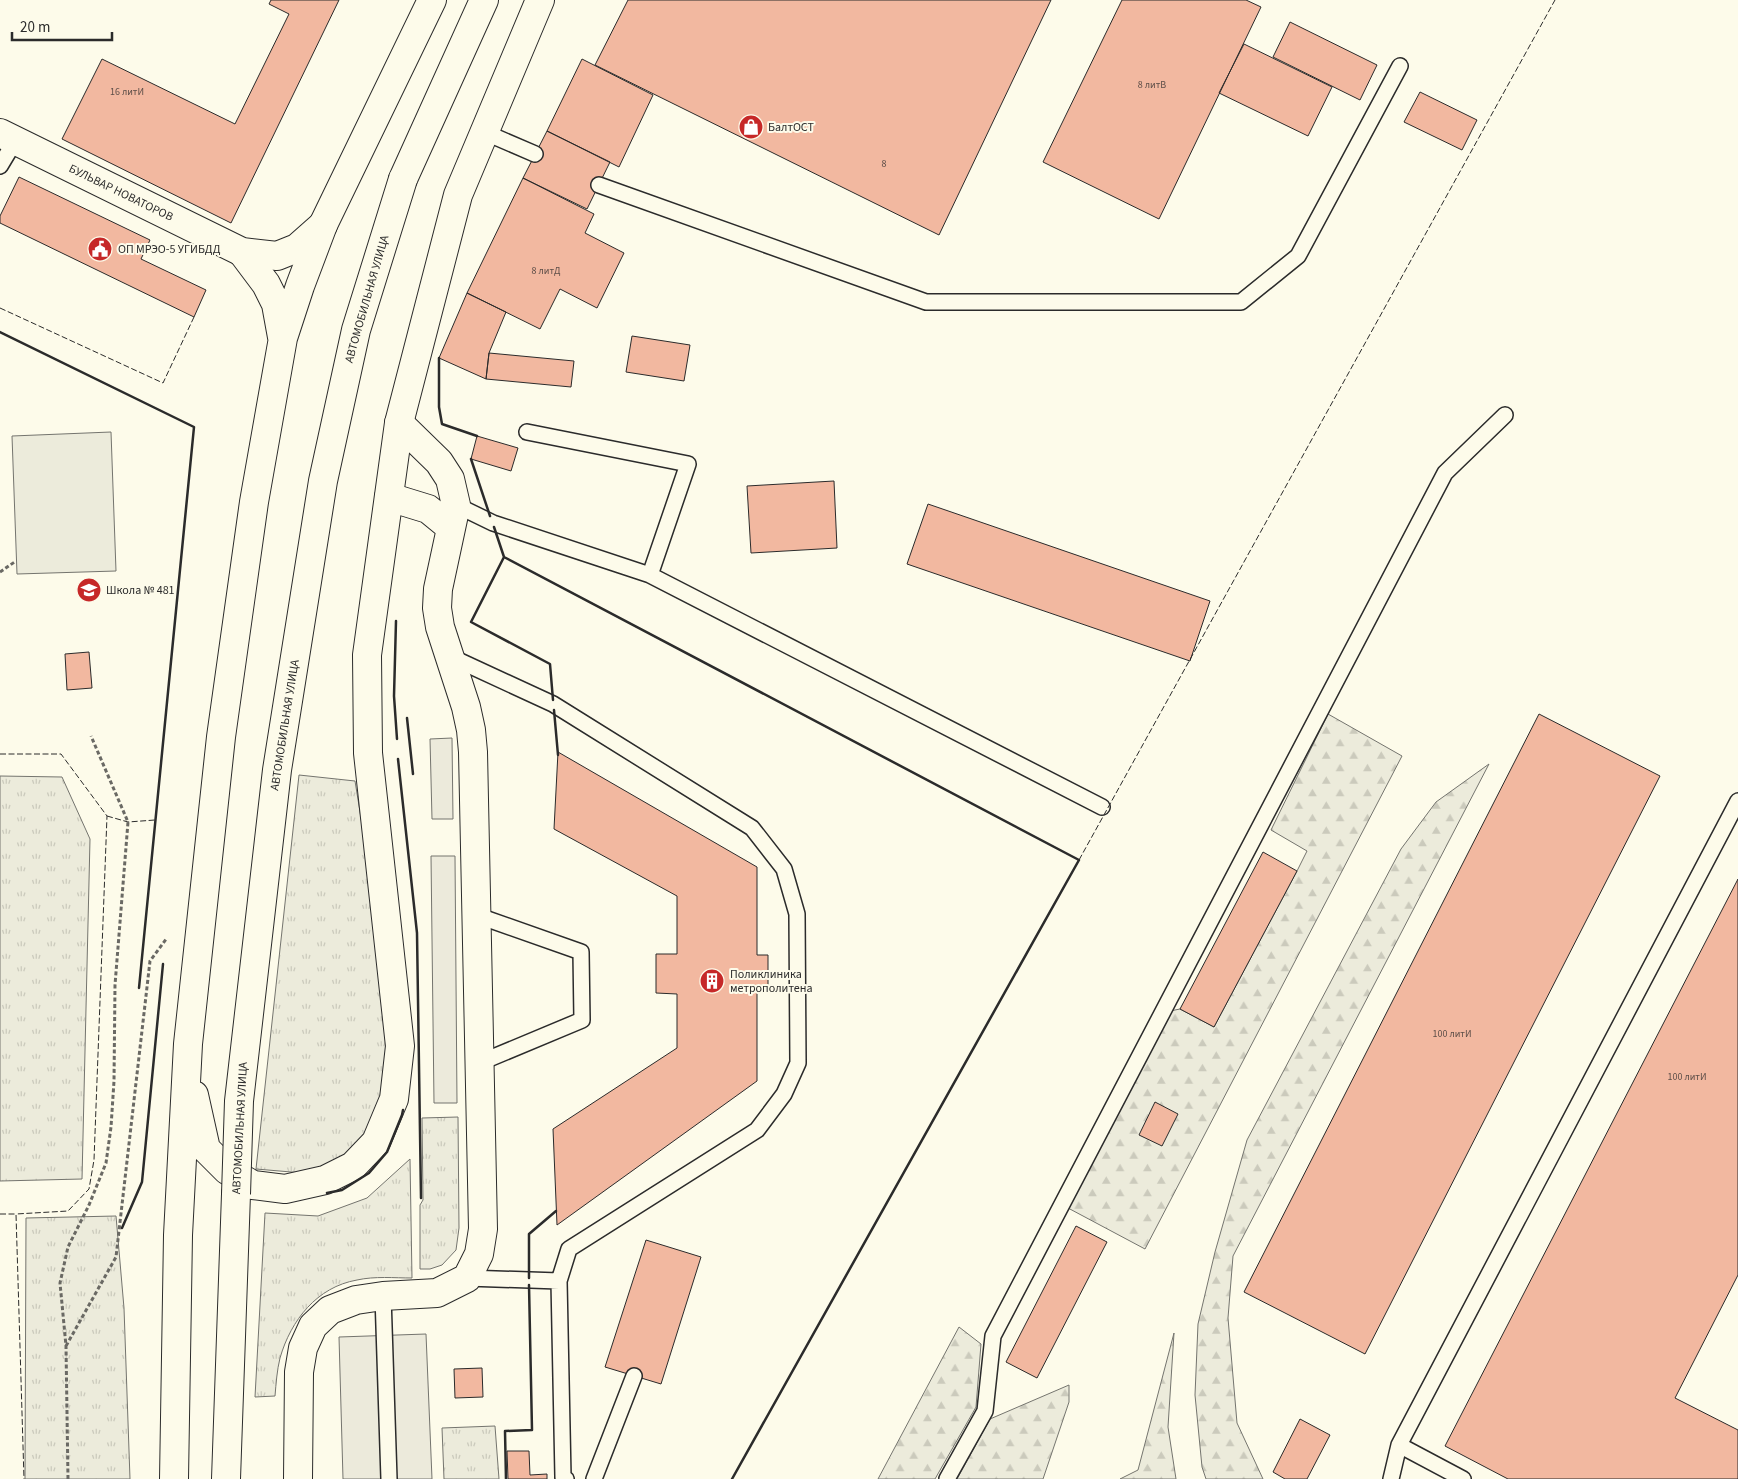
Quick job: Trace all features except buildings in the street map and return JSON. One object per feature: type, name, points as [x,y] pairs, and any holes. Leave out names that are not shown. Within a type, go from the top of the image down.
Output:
[{"type":"main road","points":[[174,1479],[178,1236],[188,1044],[224,718],[254,502],[283,338],[300,286],[323,225],[432,0]]},
{"type":"main road","name":"АВТОМОБИЛЬНАЯ УЛИЦА","points":[[226,1479],[239,1101],[277,770],[323,481],[356,330],[403,179],[484,0]]},
{"type":"main road","points":[[188,1044],[195,1103],[206,1149],[227,1170],[253,1185],[284,1189],[325,1180],[353,1166],[376,1142],[394,1099],[400,1046],[368,753],[367,655],[399,423],[458,195],[540,0]]},
{"type":"main road","name":"БУЛЬВАР НОВАТОРОВ","points":[[8,137],[242,252]]},
{"type":"main road","points":[[242,252],[277,256],[297,248],[323,225]]},
{"type":"main road","points":[[242,252],[266,284],[276,304],[283,338]]},
{"type":"main road","points":[[298,1479],[299,1372],[303,1348],[313,1326],[330,1310],[356,1300],[383,1296],[437,1293],[467,1278],[479,1254],[483,1229],[471,730],[466,706],[440,627],[437,608],[438,589],[453,516],[450,479],[439,462],[399,423]]},
{"type":"main road","points":[[389,497],[453,516]]},
{"type":"lane","points":[[599,185],[926,302],[1241,302],[1298,256],[1400,66]]},
{"type":"lane","points":[[484,132],[535,154]]},
{"type":"lane","points":[[0,166],[8,137]]},
{"type":"lane","points":[[947,1479],[985,1411],[993,1336],[1445,473],[1505,415]]},
{"type":"lane","points":[[527,432],[688,464],[650,575]]},
{"type":"lane","points":[[453,516],[493,523],[650,575],[1102,806]]},
{"type":"lane","points":[[449,656],[553,704],[752,828],[784,869],[797,914],[798,1063],[784,1094],[757,1130],[569,1249],[558,1281],[563,1477],[566,1479]]},
{"type":"lane","points":[[1391,1479],[1399,1445],[1738,801]]},
{"type":"lane","points":[[476,915],[581,952],[582,1020],[479,1063]]},
{"type":"lane","points":[[467,1278],[558,1281]]},
{"type":"lane","points":[[383,1296],[389,1479]]},
{"type":"lane","points":[[594,1479],[634,1376]]},
{"type":"lane","points":[[1399,1445],[1463,1479]]},
{"type":"path","points":[[0,572],[16,561]]},
{"type":"path","points":[[68,1479],[66,1346],[60,1283],[68,1247],[89,1205],[106,1163],[114,1081],[115,985],[128,822],[91,736]]},
{"type":"path","points":[[66,1346],[116,1258],[150,961],[170,934]]},
{"type":"green space","points":[[111,432],[116,571],[17,574],[12,436]]},
{"type":"green space","points":[[1328,714],[1402,756],[1145,1249],[1068,1208],[1170,1011],[1180,1009],[1214,1027],[1297,871],[1307,851],[1271,830]]},
{"type":"green space","points":[[1489,764],[1233,1256],[1228,1318],[1237,1423],[1263,1479],[1206,1479],[1202,1467],[1195,1395],[1198,1324],[1215,1252],[1247,1140],[1401,849],[1436,802]]},
{"type":"green space","points":[[299,775],[355,781],[379,929],[393,1046],[381,1099],[367,1140],[333,1165],[303,1173],[256,1169]]},
{"type":"green space","points":[[0,776],[62,777],[90,839],[82,1179],[0,1181]]},
{"type":"green space","points":[[458,1117],[459,1228],[456,1250],[442,1265],[430,1269],[420,1269],[420,1205],[423,1200],[422,1118]]},
{"type":"green space","points":[[410,1159],[412,1278],[357,1280],[330,1290],[318,1298],[299,1318],[285,1344],[279,1363],[275,1396],[255,1397],[265,1213],[318,1216],[367,1198]]},
{"type":"green space","points":[[116,1216],[124,1308],[130,1479],[25,1479],[26,1218]]},
{"type":"green space","points":[[959,1327],[981,1344],[976,1407],[935,1479],[878,1479]]},
{"type":"green space","points":[[1174,1333],[1168,1427],[1176,1479],[1120,1479],[1138,1470]]},
{"type":"green space","points":[[1069,1385],[1069,1402],[1043,1479],[957,1479],[990,1419]]},
{"type":"green space","points":[[495,1426],[499,1479],[444,1479],[442,1428]]},
{"type":"shaded area","points":[[452,738],[453,819],[432,819],[430,739]]},
{"type":"shaded area","points":[[431,856],[455,856],[457,1103],[434,1103]]},
{"type":"shaded area","points":[[426,1334],[432,1479],[343,1479],[339,1337]]},
{"type":"fence","points":[[1079,860],[1555,0]]},
{"type":"fence","points":[[0,308],[163,383],[194,317]]},
{"type":"fence","points":[[0,754],[61,754],[107,816],[94,1160],[89,1189],[68,1211],[16,1214]]},
{"type":"fence","points":[[107,816],[128,822],[155,820]]},
{"type":"fence","points":[[0,1214],[16,1214],[24,1479]]},
{"type":"wall","points":[[0,332],[194,427],[139,988]]},
{"type":"wall","points":[[439,358],[439,407],[442,424],[477,436]]},
{"type":"wall","points":[[471,459],[490,516]]},
{"type":"wall","points":[[494,527],[504,557]]},
{"type":"wall","points":[[553,700],[550,664],[471,622],[504,557],[1079,860],[732,1479]]},
{"type":"wall","points":[[396,621],[394,696],[397,739]]},
{"type":"wall","points":[[554,710],[558,755]]},
{"type":"wall","points":[[407,718],[413,774]]},
{"type":"wall","points":[[398,759],[417,933],[421,1198]]},
{"type":"wall","points":[[122,1228],[142,1182],[163,964]]},
{"type":"wall","points":[[327,1193],[342,1190],[369,1173],[387,1152],[403,1110]]},
{"type":"wall","points":[[529,1278],[529,1234],[556,1211]]},
{"type":"wall","points":[[506,1479],[505,1431],[532,1430],[529,1285]]},
{"type":"place","name":"БалтОСТ","points":[[751,127]]},
{"type":"place","name":"ОП МРЭО-5 УГИБДД","points":[[100,249]]},
{"type":"place","name":"Школа № 481","points":[[89,590]]},
{"type":"place","name":"Поликлиника метрополитена","points":[[712,981]]}]
